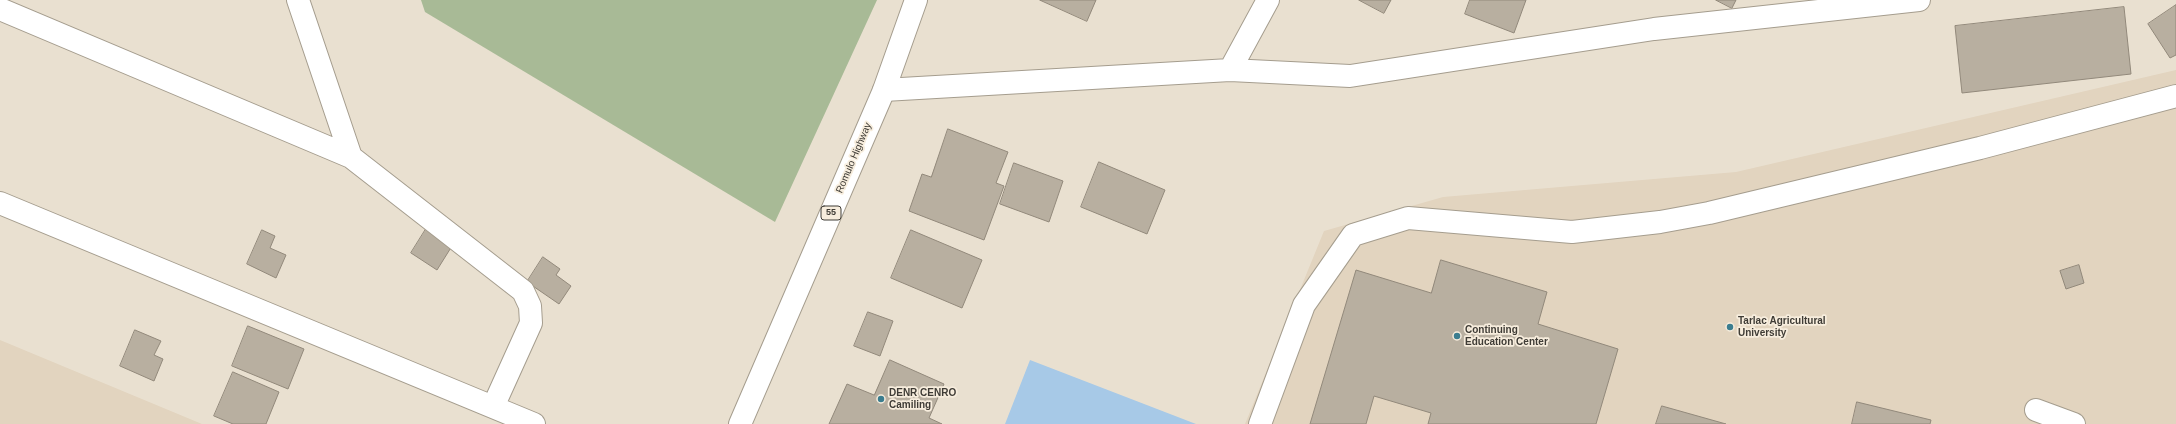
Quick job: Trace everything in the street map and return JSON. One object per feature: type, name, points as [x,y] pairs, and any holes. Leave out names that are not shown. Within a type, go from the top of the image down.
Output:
[{"type":"main road","points":[[298,0],[351,157]]},
{"type":"main road","name":"Romulo Highway","points":[[740,424],[884,90],[916,0]]},
{"type":"main road","points":[[1230,70],[1268,0]]},
{"type":"main road","points":[[884,90],[1230,70],[1350,76],[1654,29],[1919,0]]},
{"type":"main road","points":[[0,9],[351,157],[523,291],[530,306],[531,323],[493,407]]},
{"type":"main road","points":[[1260,424],[1304,305],[1353,234],[1408,218],[1572,232],[1660,222],[1709,213],[1980,148],[2176,96]]},
{"type":"main road","points":[[0,203],[534,424]]},
{"type":"main road","points":[[2036,410],[2074,424]]},
{"type":"shaded area","name":"Tarlac Agricultural University","points":[[2176,70],[2176,424],[1245,424],[1324,231],[1443,197],[1736,172]]},
{"type":"shaded area","points":[[0,340],[202,424],[0,424]]},
{"type":"green space","points":[[421,0],[877,0],[775,222],[425,12]]},
{"type":"water","points":[[1030,360],[1196,424],[1005,424]]},
{"type":"building","points":[[1040,0],[1096,0],[1087,21]]},
{"type":"building","points":[[1359,0],[1391,0],[1384,13]]},
{"type":"building","points":[[1470,0],[1526,0],[1514,33],[1465,14]]},
{"type":"building","points":[[1716,0],[1736,0],[1732,8]]},
{"type":"building","points":[[2176,5],[2176,55],[2170,58],[2148,24]]},
{"type":"building","points":[[2124,7],[2131,74],[1962,93],[1955,26]]},
{"type":"building","points":[[948,129],[1008,152],[996,183],[1004,186],[984,240],[909,211],[922,174],[931,177]]},
{"type":"building","points":[[1099,162],[1165,190],[1147,234],[1081,207]]},
{"type":"building","points":[[1014,163],[1063,181],[1049,222],[1000,204]]},
{"type":"building","points":[[426,229],[452,246],[437,270],[411,253]]},
{"type":"building","points":[[262,230],[275,236],[270,248],[286,255],[276,278],[247,264]]},
{"type":"building","points":[[911,230],[982,260],[962,308],[891,278]]},
{"type":"building","points":[[543,257],[560,269],[556,275],[571,286],[559,304],[527,282]]},
{"type":"building","name":"Continuing Education Center","points":[[1441,260],[1547,292],[1538,324],[1618,349],[1596,424],[1428,424],[1431,413],[1374,396],[1366,424],[1310,424],[1356,270],[1431,293]]},
{"type":"building","points":[[2079,265],[2084,283],[2066,289],[2060,271]]},
{"type":"building","points":[[868,312],[893,321],[880,356],[854,346]]},
{"type":"building","points":[[248,326],[304,349],[288,389],[232,366]]},
{"type":"building","points":[[135,330],[161,341],[154,355],[163,359],[154,381],[120,366]]},
{"type":"building","points":[[890,360],[944,384],[929,418],[942,424],[829,424],[847,384],[874,395]]},
{"type":"building","points":[[233,372],[279,392],[266,424],[233,424],[214,416]]},
{"type":"building","points":[[1857,402],[1931,420],[1930,424],[1852,424]]},
{"type":"building","points":[[1662,406],[1726,424],[1656,424]]},
{"type":"place","name":"Tarlac Agricultural University","points":[[1730,327]]},
{"type":"place","name":"Continuing Education Center","points":[[1457,336]]},
{"type":"place","name":"DENR CENRO Camiling","points":[[881,399]]}]
